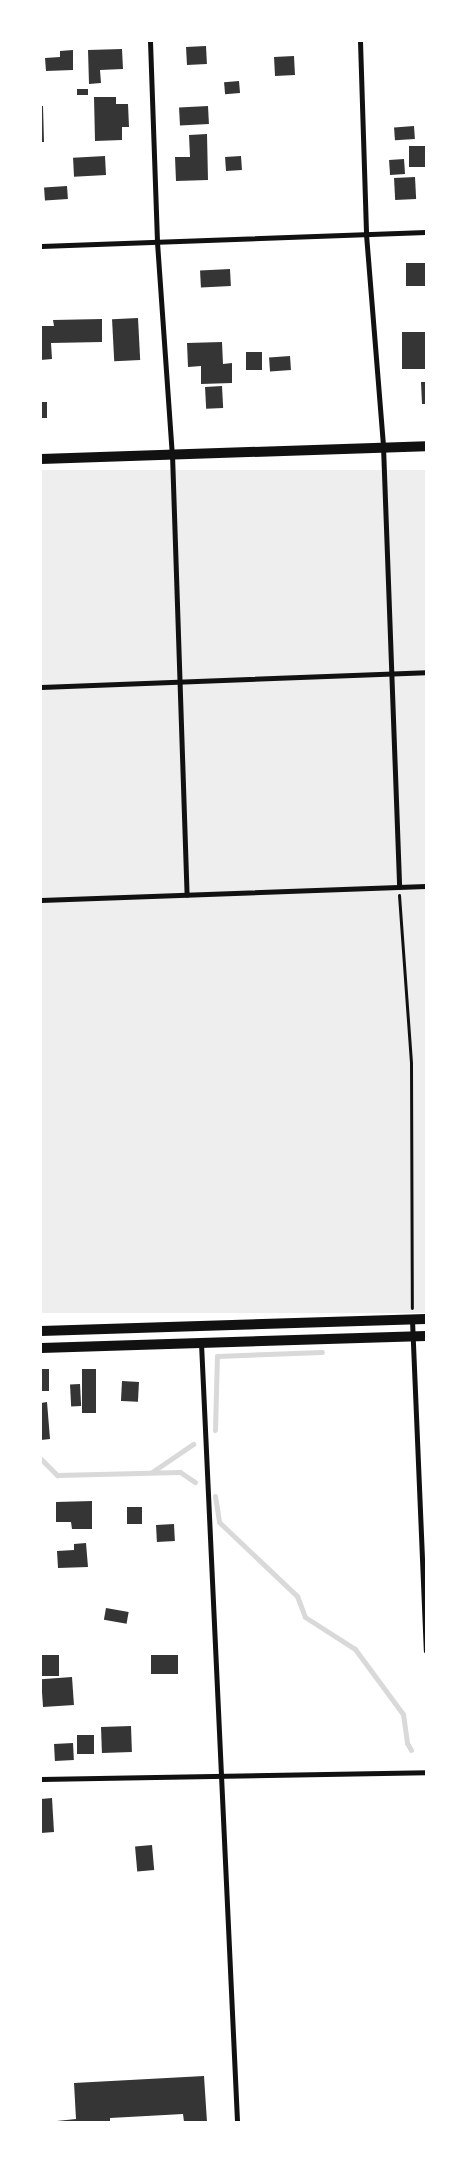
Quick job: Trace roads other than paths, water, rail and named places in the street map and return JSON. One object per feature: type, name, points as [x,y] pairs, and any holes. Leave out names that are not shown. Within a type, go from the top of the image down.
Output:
[{"type":"main road","points":[[41,459],[426,446]]},
{"type":"main road","points":[[41,1332],[426,1319]]},
{"type":"main road","points":[[41,1348],[426,1336]]},
{"type":"street","points":[[150,41],[157,242],[172,454],[187,895]]},
{"type":"street","points":[[360,41],[366,234],[383,446],[399,887]]},
{"type":"street","points":[[41,246],[426,232]]},
{"type":"street","points":[[41,687],[426,672]]},
{"type":"street","points":[[41,900],[426,886]]},
{"type":"street","points":[[412,1319],[426,1651]]},
{"type":"street","points":[[201,1343],[236,2122]]},
{"type":"street","points":[[41,1779],[426,1772]]},
{"type":"waterway","points":[[215,1430],[217,1356],[322,1352]]},
{"type":"waterway","points":[[152,1472],[193,1444]]},
{"type":"waterway","points":[[41,1459],[57,1475],[180,1472],[195,1482]]},
{"type":"waterway","points":[[215,1496],[219,1522],[297,1596],[305,1617],[355,1649],[403,1714],[407,1743],[411,1750]]}]
